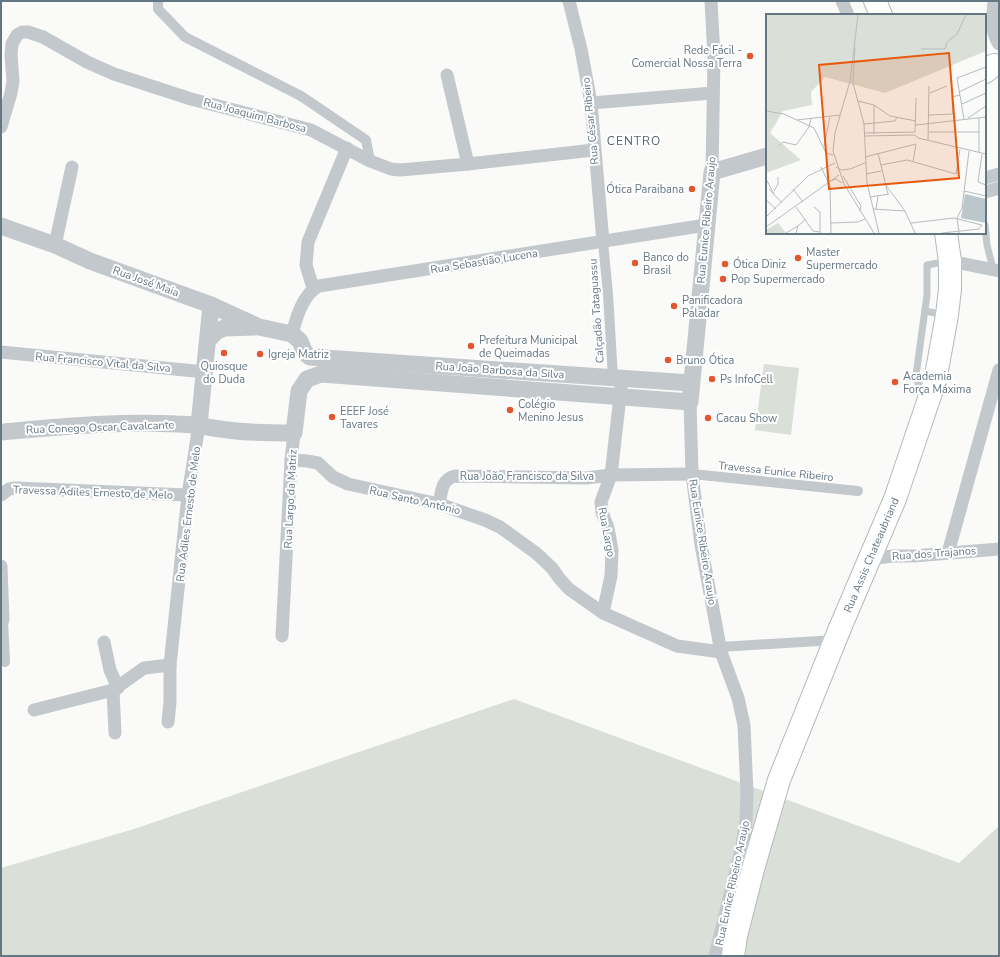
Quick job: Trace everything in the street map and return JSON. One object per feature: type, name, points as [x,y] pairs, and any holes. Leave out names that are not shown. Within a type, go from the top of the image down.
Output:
[{"type":"highway","points":[[875,1],[881,14]]},
{"type":"highway","points":[[986,66],[994,65],[986,71]]},
{"type":"highway","name":"Rua Assis Chateaubriand","points":[[732,956],[753,869],[779,780],[868,559],[895,500],[935,381],[947,316],[950,289],[950,261],[946,234]]},
{"type":"street","points":[[158,1],[158,9],[185,37],[301,96],[366,140],[370,161]]},
{"type":"street","name":"Rua César Ribeiro","points":[[569,1],[581,49],[591,103],[603,242]]},
{"type":"street","name":"Rua Eunice Ribeiro Araujo","points":[[711,1],[714,58],[712,172],[691,383],[690,402],[692,474],[701,545],[721,649],[738,698],[744,725],[748,793],[742,846],[716,956]]},
{"type":"street","points":[[842,1],[848,14]]},
{"type":"street","points":[[994,1],[994,32],[996,40],[999,44]]},
{"type":"street","name":"Rua Joaquim Barbosa","points":[[1,126],[13,81],[11,55],[14,39],[22,32],[34,33],[114,74],[191,99],[311,130],[370,161],[391,169],[400,170],[468,164],[594,150]]},
{"type":"street","points":[[447,75],[468,164]]},
{"type":"street","points":[[591,103],[713,93]]},
{"type":"street","points":[[292,334],[305,299],[313,288],[306,265],[308,242],[347,148]]},
{"type":"street","points":[[712,172],[766,156]]},
{"type":"street","points":[[55,246],[72,167]]},
{"type":"street","points":[[986,178],[999,174]]},
{"type":"street","points":[[986,192],[999,188]]},
{"type":"street","name":"Rua Sebastião Lucena","points":[[313,288],[706,225]]},
{"type":"street","name":"Rua José Maia","points":[[1,226],[90,261],[211,305],[259,327],[292,334]]},
{"type":"street","name":"Calçadão Tataguassu","points":[[603,242],[617,378]]},
{"type":"street","points":[[950,261],[996,270]]},
{"type":"street","name":"Rua Adiles Ernesto de Melo","points":[[168,722],[170,702],[170,665],[188,495],[199,425],[211,305]]},
{"type":"street","points":[[208,340],[216,332],[224,328],[259,327]]},
{"type":"street","name":"Rua João Barbosa da Silva","points":[[292,334],[300,341],[305,353],[310,357],[691,383]]},
{"type":"street","name":"Rua Francisco Vital da Silva","points":[[1,352],[205,372]]},
{"type":"street","points":[[948,553],[999,370]]},
{"type":"street","name":"Rua João Barbosa da Silva","points":[[321,374],[690,402]]},
{"type":"street","name":"Rua Largo da Matriz","points":[[282,636],[291,460],[299,391],[307,379],[321,374]]},
{"type":"street","name":"Rua Largo","points":[[603,613],[611,576],[612,550],[608,528],[602,512],[601,502],[611,475],[621,396],[617,378]]},
{"type":"street","name":"Rua Conego Oscar Cavalcante","points":[[1,432],[133,424],[199,425],[227,430],[260,433],[294,432]]},
{"type":"street","name":"Rua Santo Antônio","points":[[291,460],[318,463],[333,477],[348,484],[439,504],[480,518],[500,527],[545,561],[569,589],[603,613],[677,646],[721,649]]},
{"type":"street","name":"Rua João Francisco da Silva","points":[[439,504],[442,486],[445,481],[455,476],[586,478],[611,475],[692,474]]},
{"type":"street","name":"Travessa Eunice Ribeiro","points":[[692,474],[858,491]]},
{"type":"street","name":"Travessa Adiles Ernesto de Melo","points":[[1,496],[4,491],[15,488],[188,495]]},
{"type":"street","name":"Rua dos Trajanos","points":[[868,559],[999,549]]},
{"type":"street","points":[[1,566],[2,620],[5,662]]},
{"type":"street","points":[[721,649],[835,640]]},
{"type":"street","points":[[104,642],[116,689],[115,733]]},
{"type":"street","points":[[34,710],[116,689],[144,668],[170,665]]},
{"type":"lane","points":[[986,234],[987,245],[996,270]]},
{"type":"lane","points":[[925,412],[916,375],[928,295],[927,265],[950,261]]},
{"type":"lane","points":[[925,311],[947,316]]},
{"type":"shaded area","points":[[764,364],[799,368],[791,435],[755,430]]},
{"type":"shaded area","points":[[514,699],[959,863],[999,826],[999,956],[1,956],[1,868],[134,829]]},
{"type":"place","name":"Rede Fácil - Comercial Nossa Terra","points":[[750,56]]},
{"type":"place","name":"Ótica Paraibana","points":[[692,189]]},
{"type":"place","name":"Master Supermercado","points":[[798,258]]},
{"type":"place","name":"Banco do Brasil","points":[[635,263]]},
{"type":"place","name":"Ótica Diniz","points":[[725,264]]},
{"type":"place","name":"Pop Supermercado","points":[[723,279]]},
{"type":"place","name":"Panificadora Paladar","points":[[674,306]]},
{"type":"place","name":"Prefeitura Municipal de Queimadas","points":[[471,346]]},
{"type":"place","name":"Quiosque do Duda","points":[[224,353]]},
{"type":"place","name":"Igreja Matriz","points":[[260,354]]},
{"type":"place","name":"Bruno Ótica","points":[[668,360]]},
{"type":"place","name":"Ps InfoCell","points":[[712,379]]},
{"type":"place","name":"Academia Força Máxima","points":[[895,382]]},
{"type":"place","name":"Colégio Menino Jesus","points":[[510,410]]},
{"type":"place","name":"EEEF José Tavares","points":[[332,417]]},
{"type":"place","name":"Cacau Show","points":[[708,418]]},
{"type":"district","name":"CENTRO","points":[[634,141]]}]
